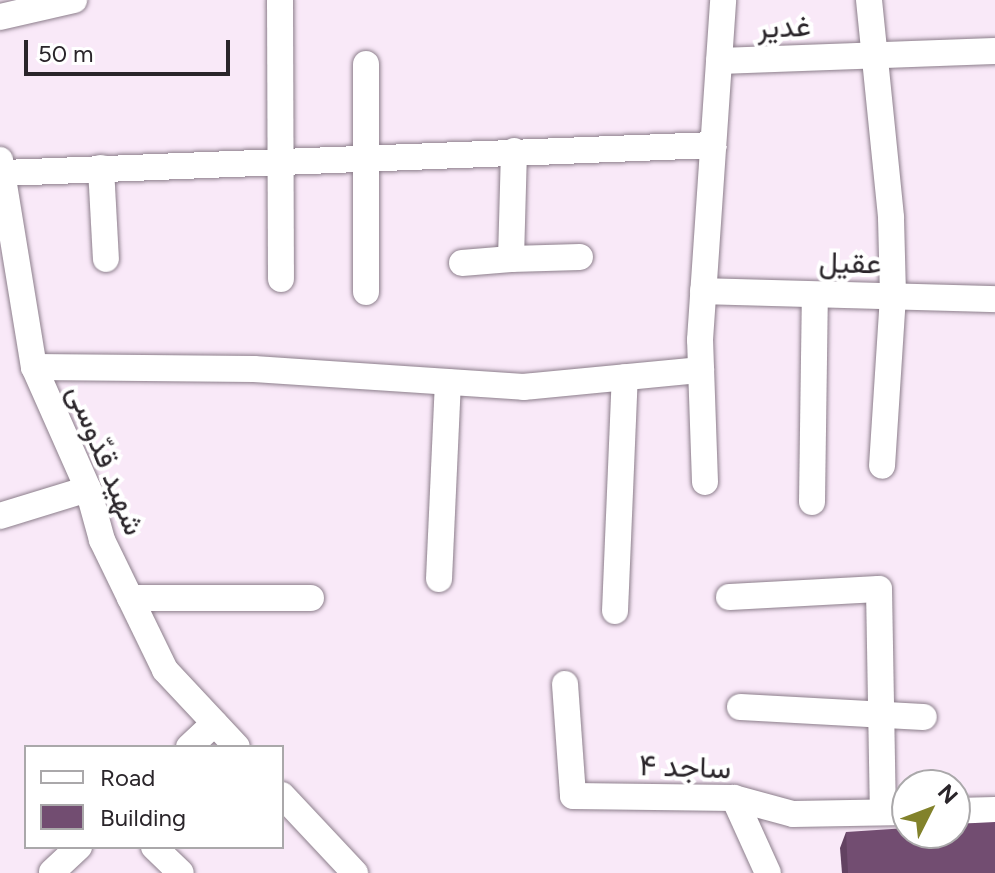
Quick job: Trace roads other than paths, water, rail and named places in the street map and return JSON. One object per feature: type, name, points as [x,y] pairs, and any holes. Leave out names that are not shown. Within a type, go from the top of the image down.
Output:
[{"type":"street","points":[[0,17],[74,0]]},
{"type":"street","points":[[280,0],[284,159],[281,279]]},
{"type":"street","points":[[705,482],[701,370],[703,291],[723,0]]},
{"type":"street","points":[[869,0],[891,218],[893,296],[882,466]]},
{"type":"street","name":"غدیر","points":[[719,61],[995,51]]},
{"type":"street","points":[[366,64],[366,292]]},
{"type":"street","points":[[2,167],[101,168],[713,145]]},
{"type":"street","points":[[511,259],[514,151]]},
{"type":"street","name":"شهید قدّوسی","points":[[2,167],[34,367],[88,489],[102,540],[165,670],[235,745]]},
{"type":"street","points":[[101,168],[106,259]]},
{"type":"street","points":[[462,263],[580,257]]},
{"type":"street","name":"عقیل","points":[[703,291],[995,299]]},
{"type":"street","points":[[812,502],[815,295]]},
{"type":"street","points":[[34,367],[254,369],[523,387],[701,370]]},
{"type":"street","points":[[615,611],[625,377]]},
{"type":"street","points":[[439,579],[448,382]]},
{"type":"street","points":[[0,516],[88,489]]},
{"type":"street","points":[[729,597],[879,589],[882,715],[891,782]]},
{"type":"street","points":[[130,598],[311,598]]},
{"type":"street","name":"ساجد ۴","points":[[565,684],[573,796],[734,798],[793,814],[891,812]]},
{"type":"street","points":[[740,707],[924,717]]},
{"type":"street","points":[[191,745],[215,723]]},
{"type":"street","points":[[284,797],[355,873]]},
{"type":"street","points":[[734,798],[768,873]]},
{"type":"street","points":[[971,811],[995,810]]},
{"type":"street","points":[[52,872],[77,849]]},
{"type":"street","points":[[156,849],[181,873]]}]
